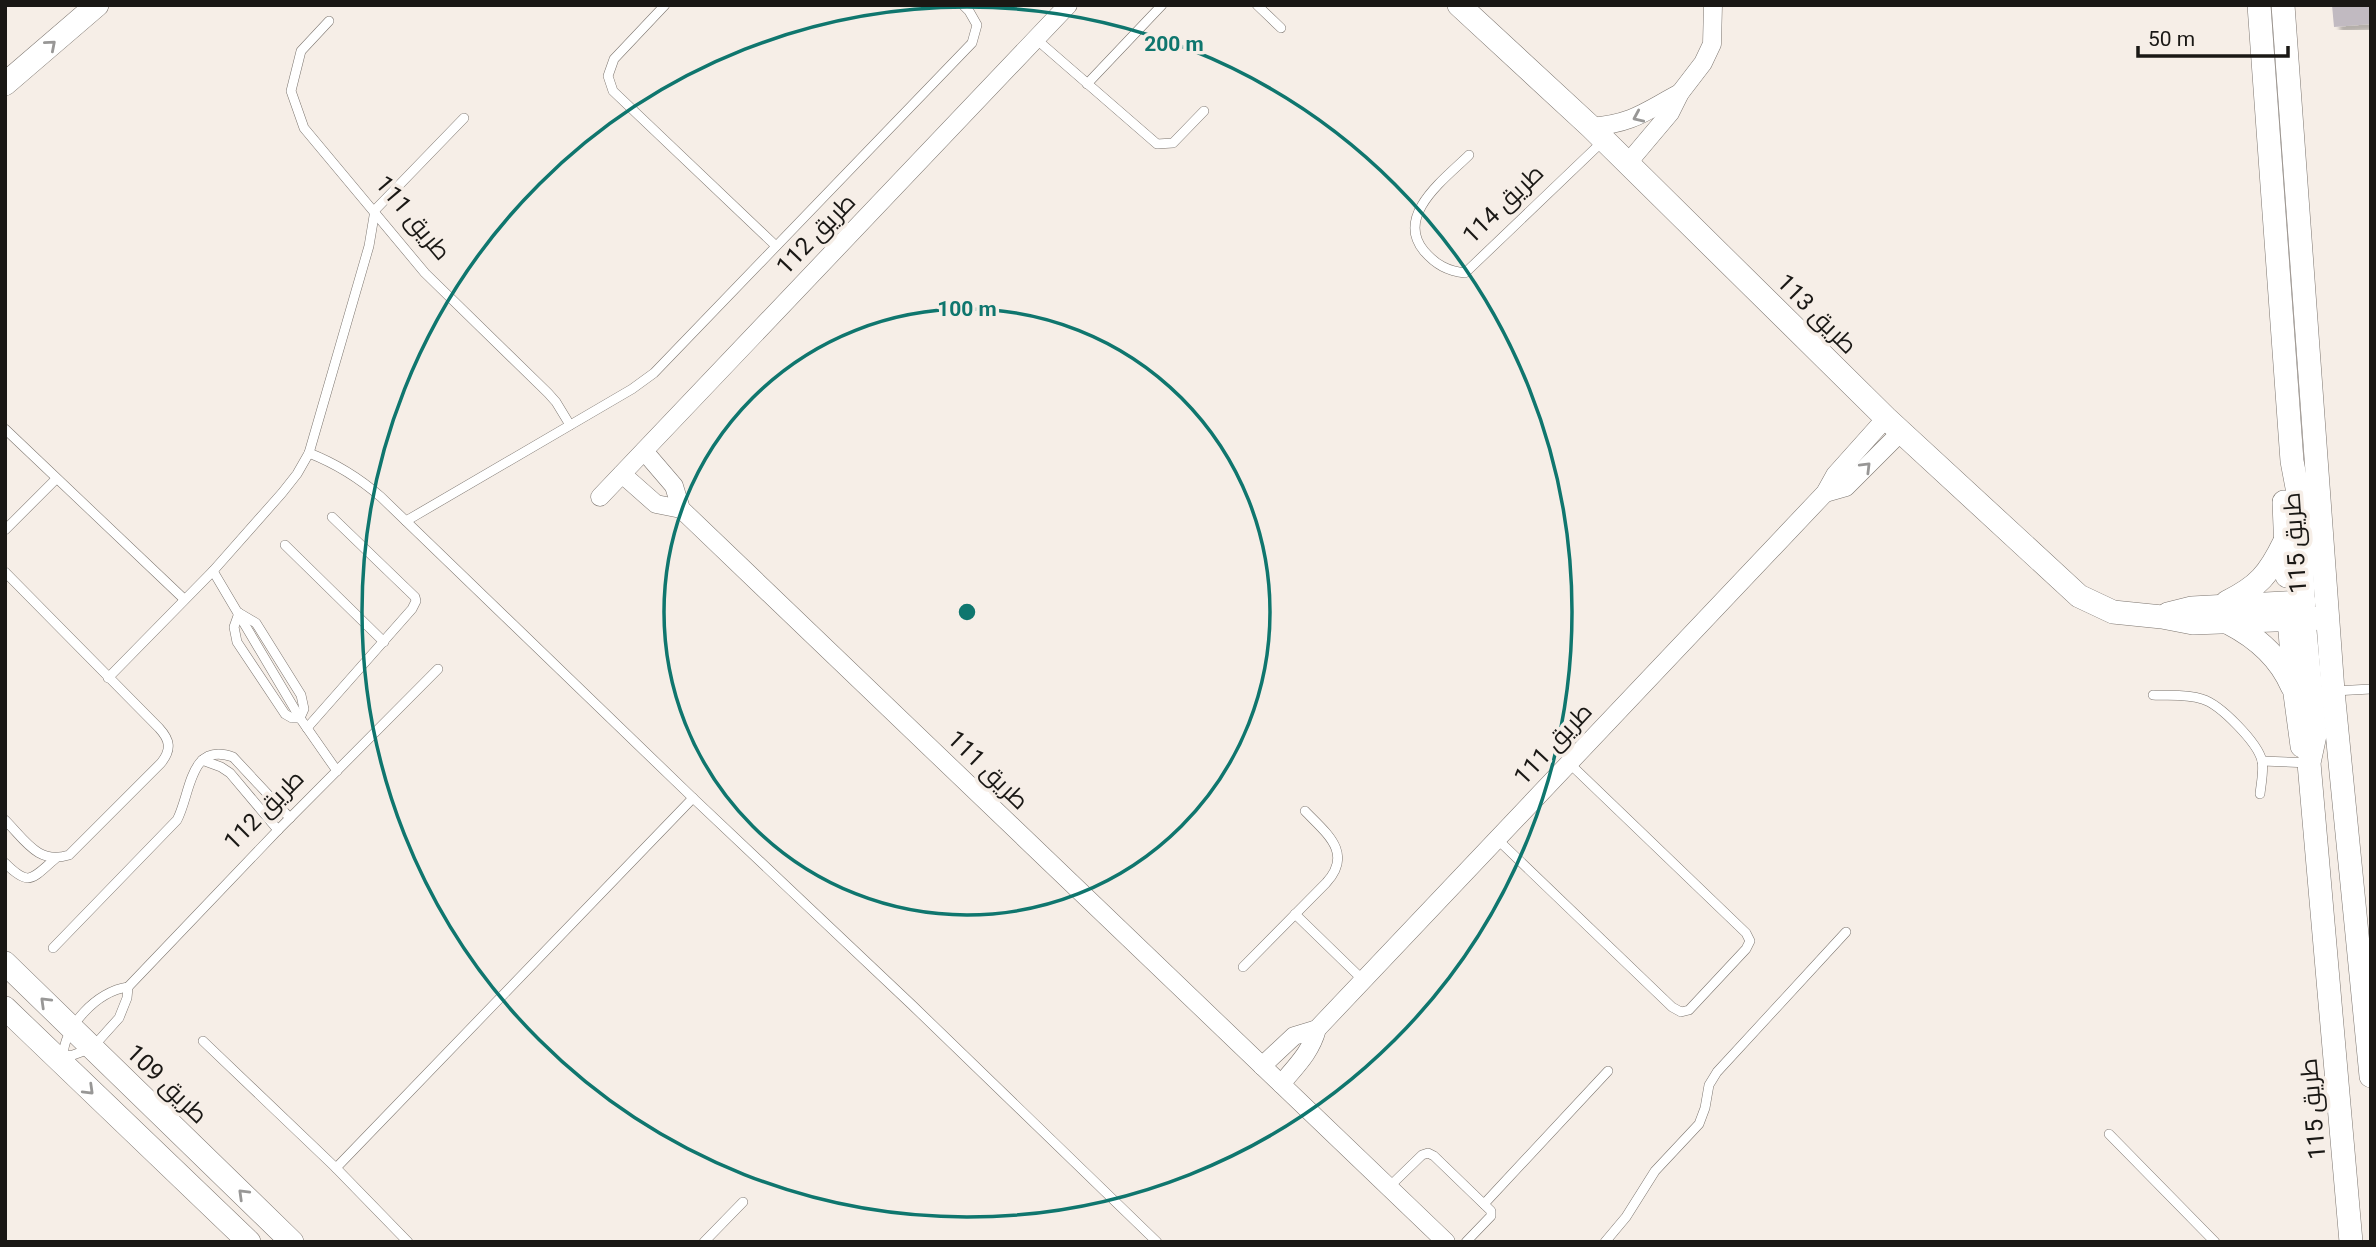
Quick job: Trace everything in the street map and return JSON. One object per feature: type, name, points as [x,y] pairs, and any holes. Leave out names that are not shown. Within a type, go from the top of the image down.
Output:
[{"type":"street","points":[[5,84],[97,5]]},
{"type":"street","name":"طريق 112","points":[[600,497],[1068,5]]},
{"type":"street","name":"طريق 113","points":[[1459,5],[1597,134],[1893,425],[2079,596],[2113,612],[2162,617],[2192,608],[2225,614],[2302,613]]},
{"type":"street","points":[[1627,164],[1670,113],[1680,93],[1703,63],[1712,44],[1713,5]]},
{"type":"street","name":"طريق 115","points":[[2259,5],[2292,461],[2299,498],[2302,613],[2295,694],[2301,745],[2309,763]]},
{"type":"street","name":"طريق 115","points":[[2283,5],[2302,613],[2315,735],[2309,763],[2351,1242]]},
{"type":"street","points":[[1597,134],[1633,120],[1680,93]]},
{"type":"street","name":"طريق 111","points":[[1280,1084],[1309,1050],[1317,1029],[1825,493],[1842,466],[1893,425]]},
{"type":"street","name":"طريق 111","points":[[644,451],[674,485],[681,509],[1446,1242]]},
{"type":"street","name":"طريق 115","points":[[2292,461],[2283,490],[2285,540],[2302,613],[2333,691],[2371,1076]]},
{"type":"street","name":"طريق 111","points":[[622,474],[656,504],[681,509]]},
{"type":"street","points":[[2285,540],[2267,575],[2225,614],[2264,647],[2282,669],[2295,694]]},
{"type":"street","name":"طريق 109","points":[[5,963],[292,1242]]},
{"type":"street","points":[[5,1008],[248,1242]]},
{"type":"street","name":"طريق 111","points":[[1262,1066],[1294,1036],[1317,1029]]},
{"type":"street","points":[[188,1184],[210,1162]]},
{"type":"lane","points":[[665,5],[614,59],[608,76],[613,91],[776,246]]},
{"type":"lane","points":[[406,521],[632,389],[653,373],[972,43],[977,25],[963,5]]},
{"type":"lane","points":[[1087,84],[1162,5]]},
{"type":"lane","points":[[1257,5],[1281,27]]},
{"type":"lane","name":"طريق 111","points":[[329,21],[301,51],[291,91],[304,128],[425,273],[548,393],[570,425]]},
{"type":"lane","points":[[1036,39],[1152,141],[1167,145],[1177,140],[1204,111]]},
{"type":"lane","points":[[108,678],[213,571],[298,474],[309,453],[369,246],[374,210],[464,118]]},
{"type":"lane","name":"طريق 114","points":[[1469,155],[1422,203],[1415,220],[1415,234],[1421,248],[1434,262],[1450,271],[1465,273],[1597,134]]},
{"type":"lane","points":[[5,429],[184,599]]},
{"type":"lane","points":[[309,453],[335,463],[359,478],[406,521],[1157,1242]]},
{"type":"lane","points":[[5,530],[56,479]]},
{"type":"lane","points":[[307,729],[415,606],[415,597],[332,517]]},
{"type":"lane","points":[[285,544],[384,642]]},
{"type":"lane","points":[[213,571],[239,613],[256,623],[300,695],[304,709],[300,718]]},
{"type":"lane","points":[[5,572],[167,737],[170,746],[167,755],[69,855],[55,859],[35,875],[25,878],[20,877],[5,863]]},
{"type":"lane","points":[[239,613],[234,627],[237,642],[285,715],[300,718]]},
{"type":"lane","name":"طريق 112","points":[[60,1059],[71,1028],[102,996],[128,986],[438,669]]},
{"type":"lane","points":[[2333,691],[2371,689]]},
{"type":"lane","points":[[2153,695],[2199,698],[2213,704],[2253,743],[2262,761],[2260,794]]},
{"type":"lane","points":[[300,718],[337,772]]},
{"type":"lane","points":[[53,948],[177,820],[184,807],[194,770],[211,754],[222,753],[233,757],[290,818]]},
{"type":"lane","points":[[202,760],[230,773],[278,830]]},
{"type":"lane","points":[[2262,761],[2309,763]]},
{"type":"lane","points":[[1497,839],[1672,1007],[1681,1012],[1689,1010],[1746,949],[1750,941],[1746,933],[1569,763]]},
{"type":"lane","points":[[336,1168],[692,798]]},
{"type":"lane","points":[[1243,967],[1332,877],[1338,860],[1337,852],[1329,836],[1305,811]]},
{"type":"lane","points":[[5,820],[41,856],[55,859]]},
{"type":"lane","points":[[1296,914],[1363,980]]},
{"type":"lane","points":[[1605,1242],[1626,1217],[1655,1171],[1699,1124],[1709,1085],[1717,1072],[1846,932]]},
{"type":"lane","name":"طريق 112","points":[[92,1048],[119,1018],[124,1008],[128,986]]},
{"type":"lane","points":[[204,1041],[336,1168],[408,1242]]},
{"type":"lane","points":[[60,1059],[92,1048]]},
{"type":"lane","points":[[1484,1204],[1608,1071]]},
{"type":"lane","points":[[2109,1134],[2215,1242]]},
{"type":"lane","points":[[1389,1188],[1422,1155],[1428,1153],[1434,1156],[1491,1211],[1490,1216],[1466,1242]]},
{"type":"lane","points":[[704,1242],[743,1202]]},
{"type":"building","points":[[2332,5],[2371,5],[2371,24],[2334,27]]}]
